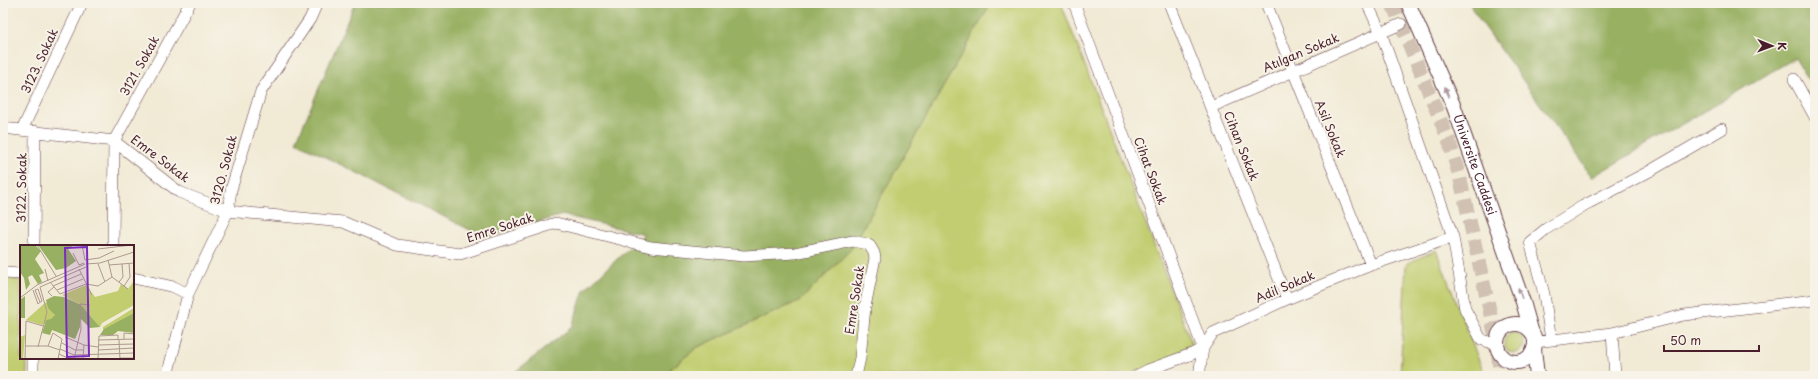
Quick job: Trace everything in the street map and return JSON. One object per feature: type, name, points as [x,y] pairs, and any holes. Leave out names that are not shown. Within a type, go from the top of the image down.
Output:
[{"type":"street","name":"3123. Sokak","points":[[22,130],[82,3]]},
{"type":"street","name":"3121. Sokak","points":[[114,141],[190,3]]},
{"type":"street","name":"3120. Sokak","points":[[167,376],[188,294],[228,210],[231,190],[261,91],[310,19],[317,3]]},
{"type":"street","name":"Cihat Sokak","points":[[1074,3],[1203,348]]},
{"type":"street","name":"Cihan Sokak","points":[[1170,3],[1287,299]]},
{"type":"street","name":"Asil Sokak","points":[[1266,3],[1371,265]]},
{"type":"street","points":[[1367,3],[1381,33],[1453,237],[1465,309],[1481,339],[1496,345]]},
{"type":"street","name":"Üniversite Caddesi","points":[[1408,3],[1454,107],[1523,302],[1533,340],[1537,376]]},
{"type":"street","name":"Atılgan Sokak","points":[[1211,107],[1401,24]]},
{"type":"street","points":[[1794,79],[1815,117]]},
{"type":"street","name":"Emre Sokak","points":[[3,128],[114,141],[179,192],[228,210],[343,222],[397,246],[460,254],[556,223],[651,247],[744,256],[795,253],[853,241],[866,244],[874,252],[875,258],[865,307],[860,358],[856,376]]},
{"type":"street","points":[[1551,340],[1544,294],[1530,242],[1583,206],[1650,171],[1722,129]]},
{"type":"street","name":"3122. Sokak","points":[[34,245],[36,131]]},
{"type":"street","points":[[113,245],[114,141]]},
{"type":"street","name":"Adil Sokak","points":[[1136,376],[1192,354],[1203,348],[1213,333],[1287,299],[1371,265],[1453,237]]},
{"type":"street","points":[[3,273],[20,274]]},
{"type":"street","points":[[134,278],[174,287],[188,294]]},
{"type":"street","points":[[1533,340],[1551,340],[1612,334],[1684,315],[1815,300]]},
{"type":"street","points":[[1520,324],[1533,340],[1526,359],[1514,362],[1502,357],[1496,345],[1498,333],[1508,325],[1520,324]]},
{"type":"street","points":[[1612,334],[1615,376]]},
{"type":"street","points":[[1199,376],[1203,348]]},
{"type":"street","points":[[33,359],[33,376]]},
{"type":"green space","points":[[355,3],[991,3],[851,249],[801,300],[696,348],[662,376],[510,376],[572,327],[584,290],[644,234],[562,215],[486,238],[296,142]]},
{"type":"green space","points":[[991,3],[1061,3],[1192,344],[1143,376],[662,376],[696,348],[801,300],[851,249]]},
{"type":"green space","points":[[1470,3],[1815,3],[1815,91],[1795,58],[1592,177],[1472,9]]},
{"type":"green space","points":[[1436,250],[1485,376],[1400,376],[1406,264]]},
{"type":"green space","points":[[3,279],[20,280],[20,359],[27,359],[27,376],[3,376]]},
{"type":"green space","points":[[1510,333],[1518,333],[1524,339],[1524,347],[1518,353],[1510,353],[1504,347],[1504,339]]},
{"type":"tunnel","points":[[1392,3],[1449,141],[1460,178],[1496,339]]},
{"type":"tunnel","points":[[1498,352],[1500,376]]}]
